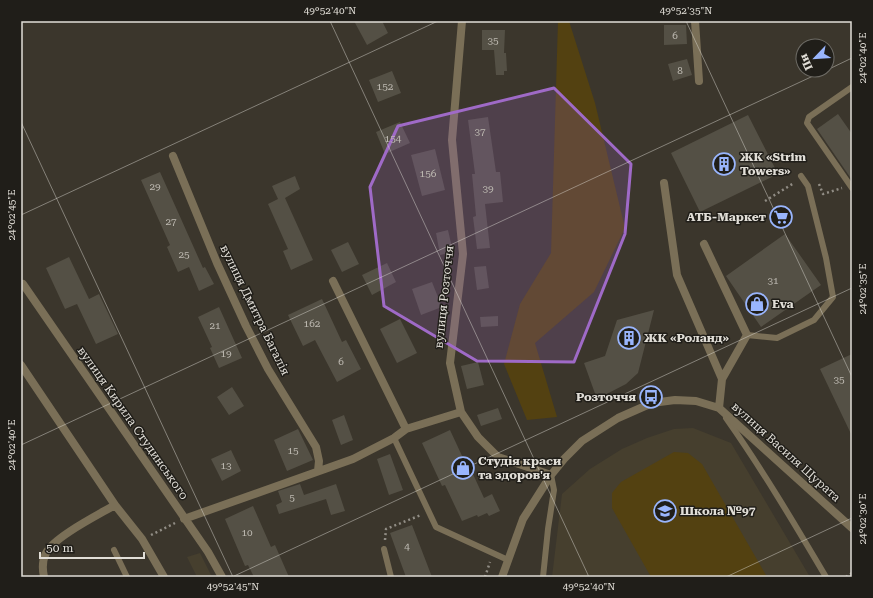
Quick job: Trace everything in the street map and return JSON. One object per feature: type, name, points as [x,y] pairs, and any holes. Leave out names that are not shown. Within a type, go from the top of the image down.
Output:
[{"type":"street","name":"вулиця Розточчя","points":[[462,21],[452,140],[463,254],[450,363],[461,412],[478,437],[498,457],[551,475]]},
{"type":"street","points":[[695,21],[699,81]]},
{"type":"street","name":"вулиця Дмитра Багалія","points":[[173,156],[217,263],[246,326],[268,369],[316,447],[319,462],[318,471]]},
{"type":"street","points":[[664,183],[677,275],[722,379]]},
{"type":"street","points":[[704,244],[747,335],[722,379],[719,408]]},
{"type":"street","points":[[333,281],[406,429]]},
{"type":"street","name":"вулиця Кирила Студинського","points":[[23,284],[208,552],[222,577]]},
{"type":"street","points":[[21,365],[115,505],[142,539],[164,577]]},
{"type":"street","name":"вулиця Василя Щурата","points":[[502,577],[523,519],[551,475],[564,459],[582,441],[618,418],[652,403],[675,400],[696,401],[719,408],[852,528]]},
{"type":"street","points":[[184,519],[352,459],[394,438],[406,429],[461,412]]},
{"type":"street","points":[[44,577],[42,562],[47,551],[60,539],[115,505]]},
{"type":"lane","points":[[851,187],[806,123],[809,117],[852,87]]},
{"type":"lane","points":[[747,335],[777,338],[814,320],[833,297],[826,258],[808,186],[801,176]]},
{"type":"lane","points":[[719,408],[741,439],[826,577]]},
{"type":"lane","points":[[394,438],[436,527],[494,552],[508,560]]},
{"type":"lane","points":[[543,577],[554,490],[551,475]]},
{"type":"lane","points":[[384,549],[391,577]]},
{"type":"lane","points":[[114,550],[127,577]]},
{"type":"path","points":[[765,201],[796,182]]},
{"type":"path","points":[[818,182],[823,194],[851,187]]},
{"type":"path","points":[[384,549],[386,528],[429,512]]},
{"type":"path","points":[[149,536],[184,519]]},
{"type":"path","points":[[485,577],[494,552]]},
{"type":"path","points":[[846,577],[852,573]]},
{"type":"highlighted area","points":[[554,88],[631,164],[625,234],[574,362],[477,361],[384,306],[370,187],[398,126]]},
{"type":"shaded area","points":[[558,21],[569,21],[595,103],[625,228],[594,292],[535,343],[557,417],[527,420],[504,364],[520,304],[551,253]]},
{"type":"shaded area","name":"Школа №97","points":[[693,428],[731,443],[810,577],[552,577],[562,494],[590,469],[622,449],[647,438],[674,429]]},
{"type":"shaded area","points":[[674,452],[688,453],[702,464],[767,577],[651,577],[612,508],[612,493],[621,482]]},
{"type":"shaded area","points":[[200,553],[212,577],[197,577],[187,557]]},
{"type":"building","points":[[354,21],[382,21],[388,33],[367,45]]},
{"type":"building","points":[[664,25],[686,25],[687,44],[664,45]]},
{"type":"building","points":[[482,30],[505,30],[504,53],[506,53],[507,71],[504,71],[504,75],[496,75],[494,50],[482,50]]},
{"type":"building","points":[[687,59],[692,75],[673,81],[668,64]]},
{"type":"building","points":[[392,71],[401,93],[378,102],[369,80]]},
{"type":"building","points":[[838,114],[852,134],[852,180],[817,129]]},
{"type":"building","name":"ЖК «Strim Towers»","points":[[748,115],[778,174],[700,212],[671,153]]},
{"type":"building","points":[[488,117],[496,172],[500,172],[503,202],[485,204],[490,248],[477,249],[473,217],[476,216],[472,174],[475,174],[468,120]]},
{"type":"building","points":[[400,122],[410,143],[385,154],[376,132]]},
{"type":"building","points":[[435,149],[445,190],[422,196],[411,155]]},
{"type":"building","points":[[160,172],[203,268],[205,267],[214,284],[199,291],[189,267],[178,272],[167,247],[170,245],[141,180]]},
{"type":"building","points":[[295,176],[300,189],[285,198],[313,260],[291,270],[283,251],[288,249],[268,204],[278,199],[272,186]]},
{"type":"building","points":[[448,230],[453,252],[440,255],[436,233]]},
{"type":"building","points":[[785,234],[821,285],[761,327],[726,276]]},
{"type":"building","points":[[348,242],[359,264],[342,272],[331,250]]},
{"type":"building","points":[[69,257],[89,299],[99,294],[118,334],[96,344],[77,304],[65,309],[46,268]]},
{"type":"building","points":[[387,263],[396,282],[372,295],[362,275]]},
{"type":"building","points":[[486,266],[489,288],[477,290],[474,267]]},
{"type":"building","points":[[432,282],[442,307],[421,315],[412,289]]},
{"type":"building","points":[[322,299],[342,342],[346,340],[361,369],[337,382],[315,340],[303,346],[288,315]]},
{"type":"building","points":[[219,307],[242,358],[219,368],[210,348],[212,347],[198,317]]},
{"type":"building","name":"ЖК «Роланд»","points":[[654,310],[638,373],[626,384],[597,399],[584,363],[605,356],[617,320]]},
{"type":"building","points":[[498,316],[498,326],[481,327],[480,317]]},
{"type":"building","points":[[400,319],[417,353],[397,363],[380,329]]},
{"type":"building","points":[[852,354],[852,436],[820,369]]},
{"type":"building","points":[[478,362],[484,385],[467,389],[461,366]]},
{"type":"building","points":[[232,387],[244,406],[229,415],[217,397]]},
{"type":"building","points":[[498,408],[502,419],[481,426],[477,415]]},
{"type":"building","points":[[344,415],[353,440],[341,445],[332,420]]},
{"type":"building","points":[[298,429],[313,460],[287,471],[274,440]]},
{"type":"building","points":[[450,430],[470,473],[472,472],[484,498],[492,494],[500,511],[489,516],[487,513],[462,521],[445,485],[442,486],[422,443]]},
{"type":"building","points":[[231,450],[241,471],[222,481],[211,459]]},
{"type":"building","points":[[390,454],[403,490],[389,495],[377,459]]},
{"type":"building","points":[[300,484],[304,495],[336,484],[345,511],[331,515],[326,499],[279,514],[276,505],[282,502],[278,491]]},
{"type":"building","points":[[253,506],[271,547],[275,545],[289,577],[254,577],[248,565],[245,566],[225,519]]},
{"type":"building","points":[[412,525],[432,577],[406,577],[390,533]]},
{"type":"place","name":"ЖК «Strim Towers»","points":[[724,164]]},
{"type":"place","name":"АТБ-Маркет","points":[[781,217]]},
{"type":"place","name":"Eva","points":[[757,304]]},
{"type":"place","name":"ЖК «Роланд»","points":[[629,338]]},
{"type":"place","name":"Розточчя","points":[[651,397]]},
{"type":"place","name":"Студія краси та здоров'я","points":[[463,468]]},
{"type":"place","name":"Школа №97","points":[[665,511]]}]
